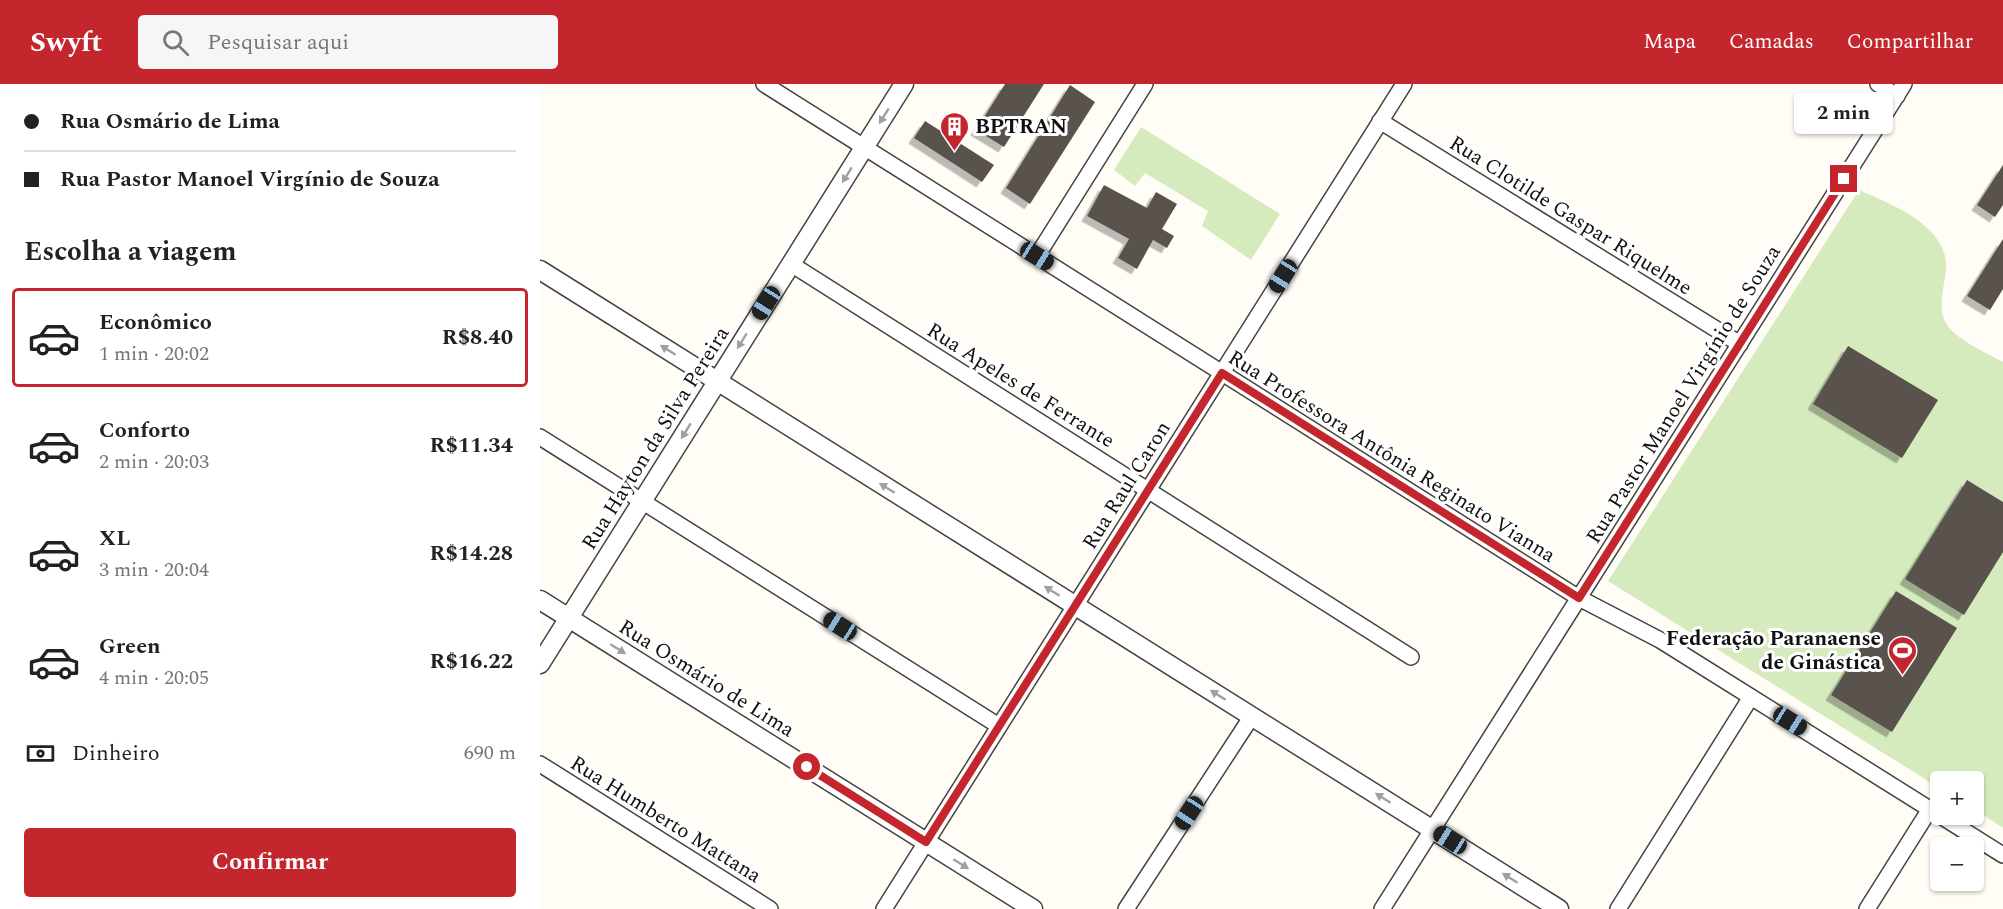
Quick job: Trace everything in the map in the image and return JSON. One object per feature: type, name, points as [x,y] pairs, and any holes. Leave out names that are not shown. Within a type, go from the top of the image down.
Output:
[{"type":"street","name":"Rua Professora Antônia Reginato Vianna","points":[[764,84],[1579,598],[1660,640],[1930,809]]},
{"type":"street","name":"Rua Hayton da Silva Pereira","points":[[540,663],[904,84]]},
{"type":"street","points":[[1037,256],[1146,84]]},
{"type":"street","name":"Rua Raul Caron","points":[[884,909],[1404,84]]},
{"type":"street","points":[[1878,84],[1901,90]]},
{"type":"street","name":"Rua Pastor Manoel Virgínio de Souza","points":[[1382,909],[1901,90]]},
{"type":"street","name":"Rua Clotilde Gaspar Riquelme","points":[[1380,122],[1740,344]]},
{"type":"street","name":"Rua Apeles de Ferrante","points":[[791,264],[1411,657]]},
{"type":"street","points":[[540,270],[1559,909]]},
{"type":"street","points":[[540,437],[999,726]]},
{"type":"street","name":"Rua Osmário de Lima","points":[[540,600],[1033,909]]},
{"type":"street","points":[[1618,909],[1751,697]]},
{"type":"street","points":[[1126,909],[1252,716]]},
{"type":"street","name":"Rua Humberto Mattana","points":[[540,764],[770,909]]},
{"type":"street","points":[[1867,909],[1930,809]]},
{"type":"street","name":"Rua Professora Antônia Reginato Vianna","points":[[1955,825],[2003,855]]},
{"type":"green space","points":[[1141,127],[1280,214],[1251,260],[1202,226],[1208,211],[1145,173],[1135,186],[1114,170]]},
{"type":"green space","points":[[1859,190],[1887,202],[1928,229],[1938,240],[1944,254],[1946,269],[1942,313],[1944,319],[1961,338],[2003,362],[2003,828],[1984,816],[1984,771],[1930,771],[1930,782],[1608,581]]},
{"type":"building","points":[[1005,84],[1044,84],[1004,147],[976,130]]},
{"type":"building","points":[[1070,85],[1095,102],[1030,204],[1006,188]]},
{"type":"building","name":"BPTRAN","points":[[925,121],[994,165],[982,182],[914,138]]},
{"type":"building","points":[[2003,165],[2003,205],[1995,217],[1977,205]]},
{"type":"building","points":[[1104,185],[1147,208],[1156,192],[1177,204],[1162,229],[1174,236],[1167,248],[1153,240],[1137,269],[1118,258],[1129,239],[1087,216]]},
{"type":"building","points":[[2003,239],[2003,289],[1990,310],[1967,296]]},
{"type":"building","points":[[1848,346],[1938,400],[1902,458],[1813,404]]},
{"type":"building","points":[[1967,480],[2003,502],[2003,552],[1964,615],[1905,579]]},
{"type":"building","points":[[1896,591],[1957,628],[1892,732],[1831,695]]},
{"type":"place","name":"BPTRAN","points":[[954,152]]},
{"type":"place","name":"Federação Paranaense de Ginástica","points":[[1902,676]]},
{"type":"route","points":[[807,767],[926,842],[1222,373],[1579,598],[1844,179]]}]
